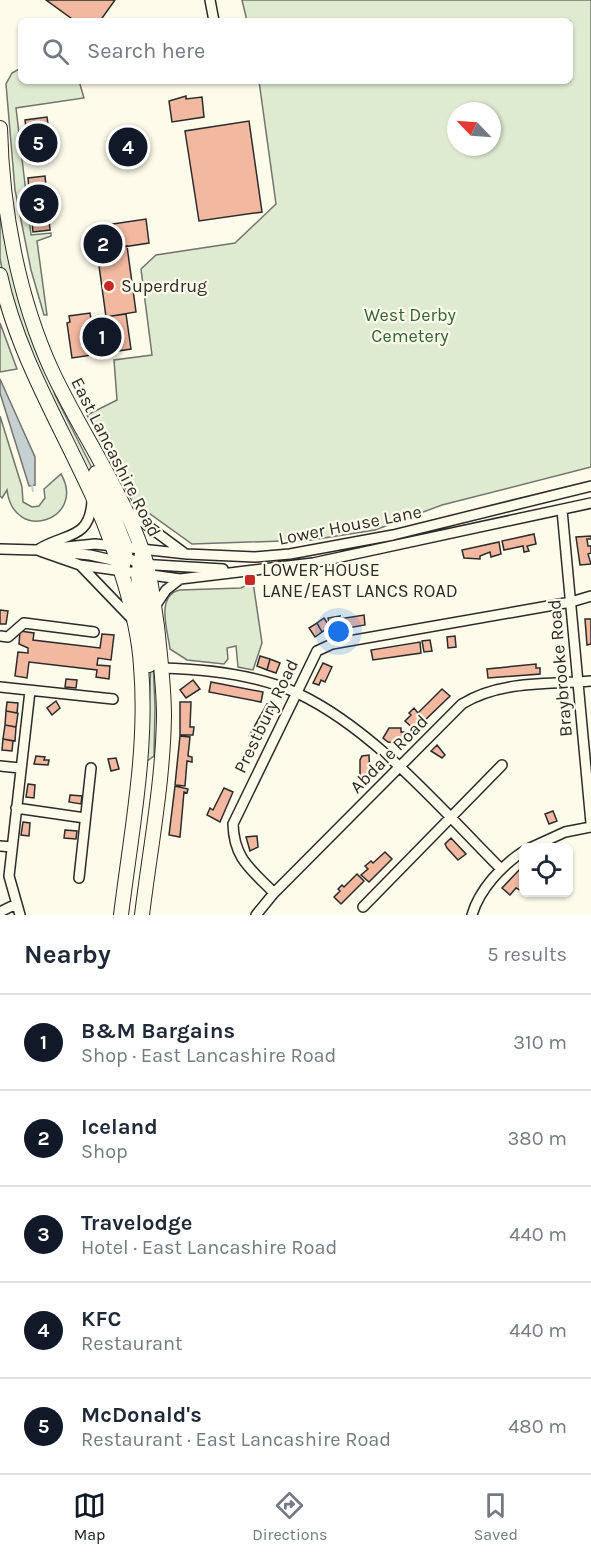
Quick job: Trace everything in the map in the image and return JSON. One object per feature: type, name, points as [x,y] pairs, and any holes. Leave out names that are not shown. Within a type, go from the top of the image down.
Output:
[{"type":"highway","name":"East Lancashire Road","points":[[0,128],[1,155],[10,222],[23,287],[52,370],[123,507],[154,608],[162,668],[164,713],[162,757],[142,915]]},
{"type":"highway","name":"East Lancashire Road","points":[[0,275],[5,297],[44,400],[93,496],[111,545],[123,560],[141,664],[142,706],[139,767],[121,915]]},
{"type":"highway","points":[[52,370],[59,400],[98,475],[123,560]]},
{"type":"highway","points":[[142,566],[149,670],[142,706]]},
{"type":"street","points":[[210,0],[213,18]]},
{"type":"street","name":"Lower House Lane","points":[[123,560],[142,566],[187,554],[255,557],[327,549],[524,505],[591,486]]},
{"type":"street","points":[[37,550],[53,540],[74,536],[85,526],[92,514],[93,496]]},
{"type":"street","name":"Lower House Lane","points":[[123,560],[180,579],[253,571],[369,552],[591,502]]},
{"type":"street","points":[[123,507],[151,531],[187,554]]},
{"type":"street","name":"Braybrooke Road","points":[[562,510],[591,823]]},
{"type":"street","points":[[37,550],[95,544],[111,545]]},
{"type":"street","points":[[0,549],[37,550],[123,560]]},
{"type":"street","points":[[37,550],[80,565],[123,560]]},
{"type":"street","points":[[80,565],[132,619]]},
{"type":"street","points":[[142,566],[253,571]]},
{"type":"street","points":[[154,608],[166,590],[180,579]]},
{"type":"street","name":"Prestbury Road","points":[[274,893],[242,859],[233,843],[233,824],[295,692],[317,651],[332,644],[571,602],[591,596]]},
{"type":"street","points":[[0,636],[8,637],[24,623],[94,632]]},
{"type":"street","points":[[162,668],[232,674],[295,692],[344,720],[398,768],[501,869]]},
{"type":"street","name":"Abdale Road","points":[[256,915],[274,893],[462,704],[479,693],[506,687],[591,681]]},
{"type":"street","points":[[0,687],[113,699]]},
{"type":"street","points":[[20,915],[9,876],[30,691]]},
{"type":"street","points":[[363,907],[502,765]]},
{"type":"street","points":[[0,766],[20,768]]},
{"type":"street","points":[[79,878],[91,768]]},
{"type":"street","points":[[16,808],[85,818]]},
{"type":"street","points":[[541,843],[565,832],[591,827]]},
{"type":"street","points":[[0,846],[12,847]]},
{"type":"street","points":[[472,915],[488,886],[501,869],[519,855]]},
{"type":"street","points":[[0,912],[16,904]]},
{"type":"green space","name":"West Derby Cemetery","points":[[242,0],[591,0],[591,467],[442,505],[375,530],[311,540],[192,544],[132,501],[87,415],[117,400],[114,360],[152,355],[141,269],[156,255],[235,243],[276,204],[259,84],[573,84],[573,18],[246,18]]},
{"type":"green space","points":[[18,70],[18,84],[80,84],[84,98],[16,108],[31,235],[51,233],[51,236],[37,241],[47,315],[44,315],[31,270],[15,190],[6,84],[12,73]]},
{"type":"green space","points":[[0,202],[55,395],[95,474],[92,483],[51,402],[25,344],[15,315],[0,258]]},
{"type":"green space","points":[[0,323],[17,369],[0,372]]},
{"type":"green space","points":[[0,416],[22,487],[23,502],[32,507],[39,506],[45,498],[44,489],[61,474],[66,490],[65,503],[57,513],[46,520],[34,521],[22,517],[12,507],[7,490],[2,498],[0,496]]},
{"type":"green space","points":[[253,582],[262,643],[253,670],[238,667],[236,646],[227,648],[228,659],[224,664],[187,660],[170,649],[165,606],[172,593],[180,590],[241,588]]},
{"type":"green space","points":[[151,661],[153,661],[155,707],[154,756],[147,761]]},
{"type":"shaded area","points":[[0,379],[35,457],[35,485],[29,486],[0,393]]},
{"type":"building","points":[[46,0],[115,0],[102,18],[71,18]]},
{"type":"building","points":[[186,96],[186,99],[202,97],[204,117],[172,122],[169,101]]},
{"type":"building","points":[[47,117],[52,154],[30,157],[25,120]]},
{"type":"building","points":[[249,121],[262,212],[199,221],[185,131]]},
{"type":"building","points":[[133,136],[136,158],[121,160],[118,137]]},
{"type":"building","points":[[45,176],[50,230],[33,232],[28,178]]},
{"type":"building","points":[[146,219],[149,243],[91,252],[89,239],[95,238],[93,227]]},
{"type":"building","points":[[127,246],[136,312],[106,317],[97,251]]},
{"type":"building","points":[[90,313],[91,319],[126,314],[131,349],[72,358],[67,323],[70,322],[69,316]]},
{"type":"building","points":[[534,534],[536,544],[527,546],[529,551],[524,552],[523,546],[504,550],[502,541]]},
{"type":"building","points":[[591,536],[591,539],[587,539],[588,546],[591,546],[591,553],[588,554],[591,564],[580,565],[576,537]]},
{"type":"building","points":[[499,542],[501,554],[491,557],[490,552],[480,556],[480,559],[464,558],[462,550]]},
{"type":"building","points":[[0,610],[8,611],[6,624],[0,624]]},
{"type":"building","points":[[364,615],[365,625],[331,631],[328,618],[340,616],[339,619]]},
{"type":"building","points":[[324,618],[330,627],[322,632],[317,623]]},
{"type":"building","points":[[585,619],[591,619],[591,644],[587,645]]},
{"type":"building","points":[[317,623],[322,632],[315,637],[309,628]]},
{"type":"building","points":[[20,631],[34,633],[33,640],[100,648],[102,634],[114,635],[111,660],[98,658],[97,665],[110,666],[109,679],[96,677],[97,670],[29,662],[27,678],[15,676],[18,652],[28,653],[28,648],[19,644]]},
{"type":"building","points":[[455,636],[456,647],[448,648],[447,637]]},
{"type":"building","points":[[430,640],[432,651],[424,652],[422,641]]},
{"type":"building","points":[[420,642],[421,653],[373,660],[371,650]]},
{"type":"building","points":[[260,656],[270,659],[267,670],[257,666]]},
{"type":"building","points":[[270,659],[280,663],[276,673],[267,670]]},
{"type":"building","points":[[323,663],[332,667],[325,682],[321,680],[319,685],[313,683]]},
{"type":"building","points":[[536,664],[536,668],[540,668],[540,674],[488,678],[487,669]]},
{"type":"building","points":[[66,679],[77,680],[76,688],[65,687]]},
{"type":"building","points":[[193,680],[200,689],[186,698],[180,690]]},
{"type":"building","points":[[211,682],[263,692],[261,702],[209,692]]},
{"type":"building","points":[[442,689],[450,696],[418,727],[417,732],[405,721],[411,715],[409,713],[414,708],[418,713]]},
{"type":"building","points":[[56,701],[60,708],[52,715],[47,708]]},
{"type":"building","points":[[7,702],[18,703],[17,713],[6,711]]},
{"type":"building","points":[[180,702],[191,702],[190,727],[194,727],[193,735],[180,735]]},
{"type":"building","points":[[267,704],[274,707],[258,741],[249,736]]},
{"type":"building","points":[[6,711],[18,713],[16,727],[5,725]]},
{"type":"building","points":[[5,725],[16,727],[15,741],[3,739]]},
{"type":"building","points":[[389,728],[401,728],[401,732],[405,732],[403,744],[388,742],[383,738]]},
{"type":"building","points":[[180,736],[190,737],[188,756],[192,757],[192,762],[187,761],[185,786],[175,785]]},
{"type":"building","points":[[3,739],[13,741],[12,751],[2,750]]},
{"type":"building","points":[[437,745],[445,755],[442,758],[431,751]]},
{"type":"building","points":[[369,755],[370,777],[360,777],[360,760],[362,756]]},
{"type":"building","points":[[36,756],[49,760],[48,765],[34,764]]},
{"type":"building","points":[[116,758],[119,769],[111,771],[108,759]]},
{"type":"building","points":[[28,784],[35,785],[34,798],[26,797]]},
{"type":"building","points":[[175,786],[188,789],[187,793],[184,792],[180,837],[169,835]]},
{"type":"building","points":[[224,788],[233,792],[220,822],[207,815],[210,808],[213,810]]},
{"type":"building","points":[[70,795],[82,796],[81,804],[69,802]]},
{"type":"building","points":[[553,811],[557,821],[549,824],[545,814]]},
{"type":"building","points":[[23,822],[30,823],[29,836],[21,835]]},
{"type":"building","points":[[65,830],[77,831],[76,839],[64,838]]},
{"type":"building","points":[[257,836],[258,847],[250,851],[246,837]]},
{"type":"building","points":[[451,838],[466,854],[458,860],[445,844]]},
{"type":"building","points":[[385,852],[392,859],[369,882],[361,875],[368,869],[365,866],[371,861],[373,863]]},
{"type":"building","points":[[519,870],[519,890],[516,888],[510,895],[502,888]]},
{"type":"building","points":[[357,874],[364,881],[341,904],[334,897],[340,891],[338,889],[342,885],[344,887]]},
{"type":"waterway","points":[[32,485],[33,491]]},
{"type":"place","name":"McDonald's","points":[[38,143]]},
{"type":"place","name":"KFC","points":[[128,147]]},
{"type":"place","name":"Travelodge","points":[[39,204]]},
{"type":"place","name":"Iceland","points":[[103,244]]},
{"type":"place","name":"Superdrug","points":[[109,286]]},
{"type":"place","name":"B&M Bargains","points":[[102,337]]},
{"type":"place","name":"LOWER HOUSE LANE/EAST LANCS ROAD","points":[[250,580]]}]
